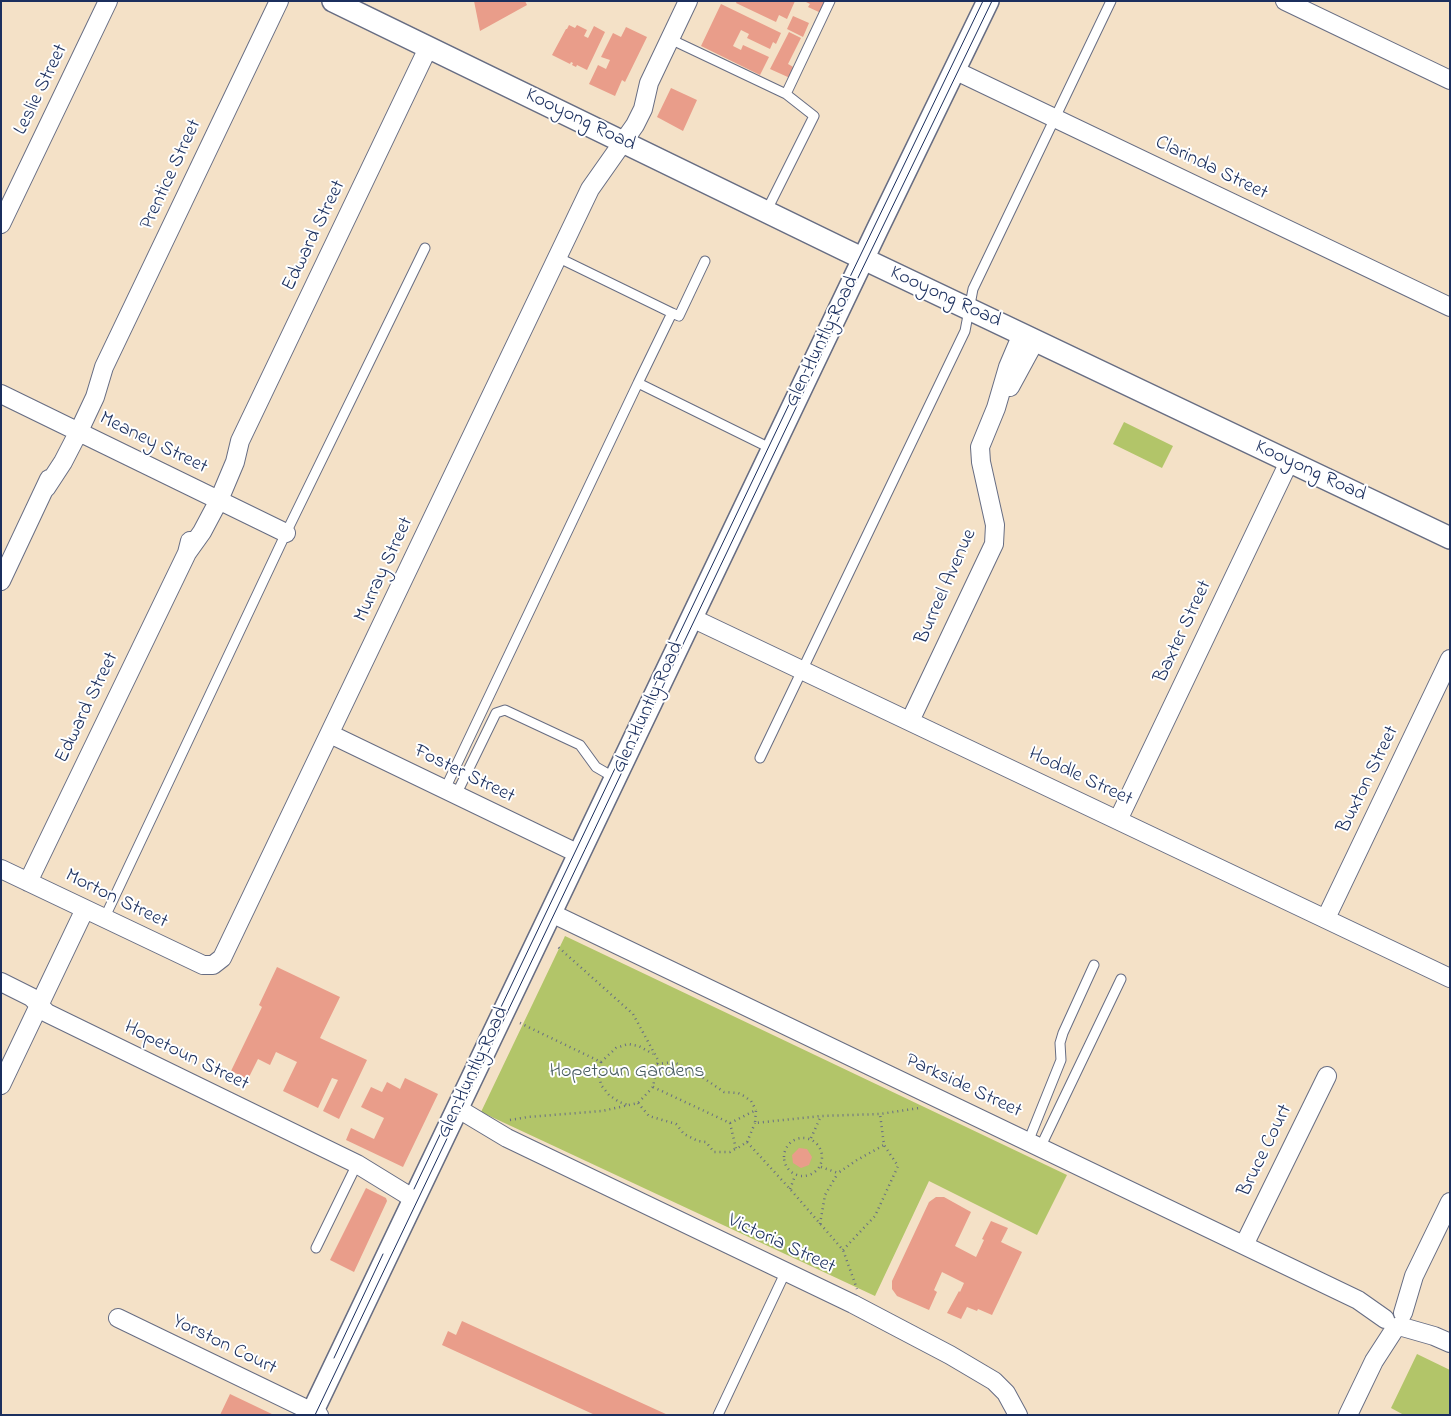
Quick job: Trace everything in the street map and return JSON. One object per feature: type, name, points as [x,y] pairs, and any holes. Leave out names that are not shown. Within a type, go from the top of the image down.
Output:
[{"type":"street","name":"Leslie Street","points":[[1,224],[108,1]]},
{"type":"street","name":"Prentice Street","points":[[1,581],[46,488],[56,458],[95,397],[104,367],[279,1]]},
{"type":"street","name":"Kooyong Road","points":[[333,1],[863,259],[1450,538]]},
{"type":"street","name":"Murray Street","points":[[213,965],[222,958],[226,951],[590,188],[604,150],[618,140],[650,83],[688,1]]},
{"type":"street","name":"Glen Huntly Road","points":[[314,1414],[454,1114],[988,1]]},
{"type":"street","points":[[1285,1],[1450,80]]},
{"type":"street","name":"Edward Street","points":[[28,882],[187,553],[202,532],[227,458],[240,441],[428,48]]},
{"type":"street","name":"Clarinda Street","points":[[954,70],[1450,307]]},
{"type":"street","name":"Burreel Avenue","points":[[910,721],[994,544],[995,525],[980,454],[983,437],[996,408],[1008,367],[1028,337]]},
{"type":"street","name":"Meaney Street","points":[[1,394],[286,533]]},
{"type":"street","name":"Baxter Street","points":[[1118,820],[1288,462]]},
{"type":"street","name":"Hoddle Street","points":[[692,618],[1450,978]]},
{"type":"street","name":"Buxton Street","points":[[1326,918],[1450,659]]},
{"type":"street","name":"Foster Street","points":[[330,734],[579,854]]},
{"type":"street","name":"Morton Street","points":[[1,869],[203,966],[213,965]]},
{"type":"street","points":[[1,1085],[85,909]]},
{"type":"street","name":"Parkside Street","points":[[551,913],[1442,1340]]},
{"type":"street","name":"Hopetoun Street","points":[[1,982],[31,997],[47,1013],[417,1193]]},
{"type":"street","name":"Bruce Court","points":[[1244,1245],[1327,1076]]},
{"type":"street","name":"Victoria Street","points":[[454,1114],[786,1271],[853,1304],[979,1371],[994,1381],[1006,1393],[1018,1415]]},
{"type":"street","points":[[1348,1415],[1450,1202]]},
{"type":"street","name":"Yorston Court","points":[[118,1318],[314,1414]]},
{"type":"lane","points":[[786,94],[830,1]]},
{"type":"lane","points":[[760,758],[966,331],[973,288],[1111,1]]},
{"type":"lane","points":[[670,39],[786,94],[814,116],[766,212]]},
{"type":"lane","points":[[104,918],[286,533],[425,248]]},
{"type":"lane","points":[[557,257],[679,316],[705,261]]},
{"type":"lane","points":[[451,792],[672,313]]},
{"type":"lane","points":[[638,384],[772,449]]},
{"type":"lane","points":[[451,792],[496,713],[505,710],[580,745],[596,767],[615,778]]},
{"type":"lane","points":[[1034,1145],[1061,1060],[1060,1042],[1094,965]]},
{"type":"lane","points":[[1034,1145],[1121,978]]},
{"type":"lane","points":[[316,1248],[357,1164]]},
{"type":"lane","points":[[718,1415],[786,1271]]},
{"type":"path","points":[[509,1120],[602,1111],[630,1105],[638,1103],[653,1088],[658,1060],[633,1014],[557,946]]},
{"type":"path","points":[[520,1023],[601,1062]]},
{"type":"path","points":[[630,1105],[619,1102],[609,1095],[601,1085],[599,1074],[601,1062],[616,1048],[628,1044],[639,1046],[655,1055]]},
{"type":"path","points":[[638,1103],[649,1116],[676,1124],[684,1134],[698,1142],[706,1142],[714,1152],[730,1152],[747,1142],[755,1122],[756,1110],[751,1102],[744,1096],[724,1092],[699,1075],[674,1062],[657,1064]]},
{"type":"path","points":[[653,1088],[730,1123]]},
{"type":"path","points":[[755,1122],[821,1116],[880,1114],[920,1108]]},
{"type":"path","points":[[730,1123],[756,1110]]},
{"type":"path","points":[[842,1250],[875,1216],[898,1166],[884,1145],[880,1114]]},
{"type":"path","points":[[811,1138],[821,1116]]},
{"type":"path","points":[[730,1123],[736,1149]]},
{"type":"path","points":[[796,1138],[811,1138],[823,1150],[821,1167],[810,1177],[795,1176],[784,1165],[785,1149],[796,1138]]},
{"type":"path","points":[[747,1142],[842,1250],[857,1291],[848,1287]]},
{"type":"path","points":[[820,1224],[825,1195],[838,1173],[856,1160],[884,1145]]},
{"type":"path","points":[[821,1167],[838,1173]]},
{"type":"path","points":[[790,1189],[795,1176]]},
{"type":"green space","points":[[1124,422],[1173,446],[1162,468],[1113,444]]},
{"type":"green space","name":"Hopetoun Gardens","points":[[565,936],[1067,1175],[1037,1235],[929,1181],[875,1296],[481,1112]]},
{"type":"green space","points":[[1417,1354],[1450,1370],[1450,1415],[1404,1415],[1391,1408]]},
{"type":"building","points":[[474,1],[525,1],[527,5],[480,31]]},
{"type":"building","points":[[737,1],[795,1],[787,19],[779,15],[776,22],[736,3]]},
{"type":"building","points":[[804,1],[827,1],[821,13],[808,7],[810,4]]},
{"type":"building","points":[[721,4],[781,33],[776,44],[773,42],[770,49],[747,38],[749,34],[741,30],[733,46],[741,50],[743,45],[769,57],[760,75],[701,46]]},
{"type":"building","points":[[793,16],[809,23],[803,37],[787,29]]},
{"type":"building","points":[[569,25],[575,28],[577,25],[587,30],[584,36],[588,38],[594,26],[605,32],[587,70],[577,65],[576,67],[571,62],[570,64],[552,55]]},
{"type":"building","points":[[626,27],[647,37],[625,82],[622,80],[615,96],[589,84],[598,65],[606,69],[610,60],[601,57],[613,33],[621,37]]},
{"type":"building","points":[[789,32],[801,38],[788,64],[795,68],[790,78],[770,69]]},
{"type":"building","points":[[671,88],[697,100],[683,131],[657,117]]},
{"type":"building","points":[[277,967],[340,997],[320,1038],[367,1060],[339,1119],[323,1111],[338,1080],[332,1078],[318,1108],[283,1091],[297,1062],[276,1052],[270,1065],[258,1059],[248,1079],[231,1071],[262,1007],[259,1005]]},
{"type":"building","points":[[405,1078],[438,1094],[403,1167],[346,1140],[351,1128],[374,1139],[384,1118],[361,1107],[371,1087],[382,1092],[387,1082],[400,1089]]},
{"type":"building","points":[[799,1148],[807,1149],[812,1157],[809,1165],[801,1168],[793,1163],[792,1155]]},
{"type":"building","points":[[366,1188],[386,1198],[387,1201],[354,1272],[330,1260]]},
{"type":"building","points":[[936,1197],[944,1197],[971,1212],[955,1246],[976,1257],[991,1221],[1008,1228],[1001,1242],[1022,1252],[992,1315],[967,1307],[961,1319],[947,1313],[964,1283],[942,1272],[934,1290],[937,1292],[929,1310],[897,1296],[892,1289],[892,1281],[929,1202]]},
{"type":"building","points":[[462,1321],[668,1415],[595,1415],[442,1345],[448,1331],[456,1335]]},
{"type":"building","points":[[230,1394],[274,1415],[220,1415]]},
{"type":"tram line","points":[[414,1189],[983,1]]},
{"type":"tram line","points":[[315,1415],[992,1]]},
{"type":"tram line","points":[[334,1358],[383,1254]]}]
